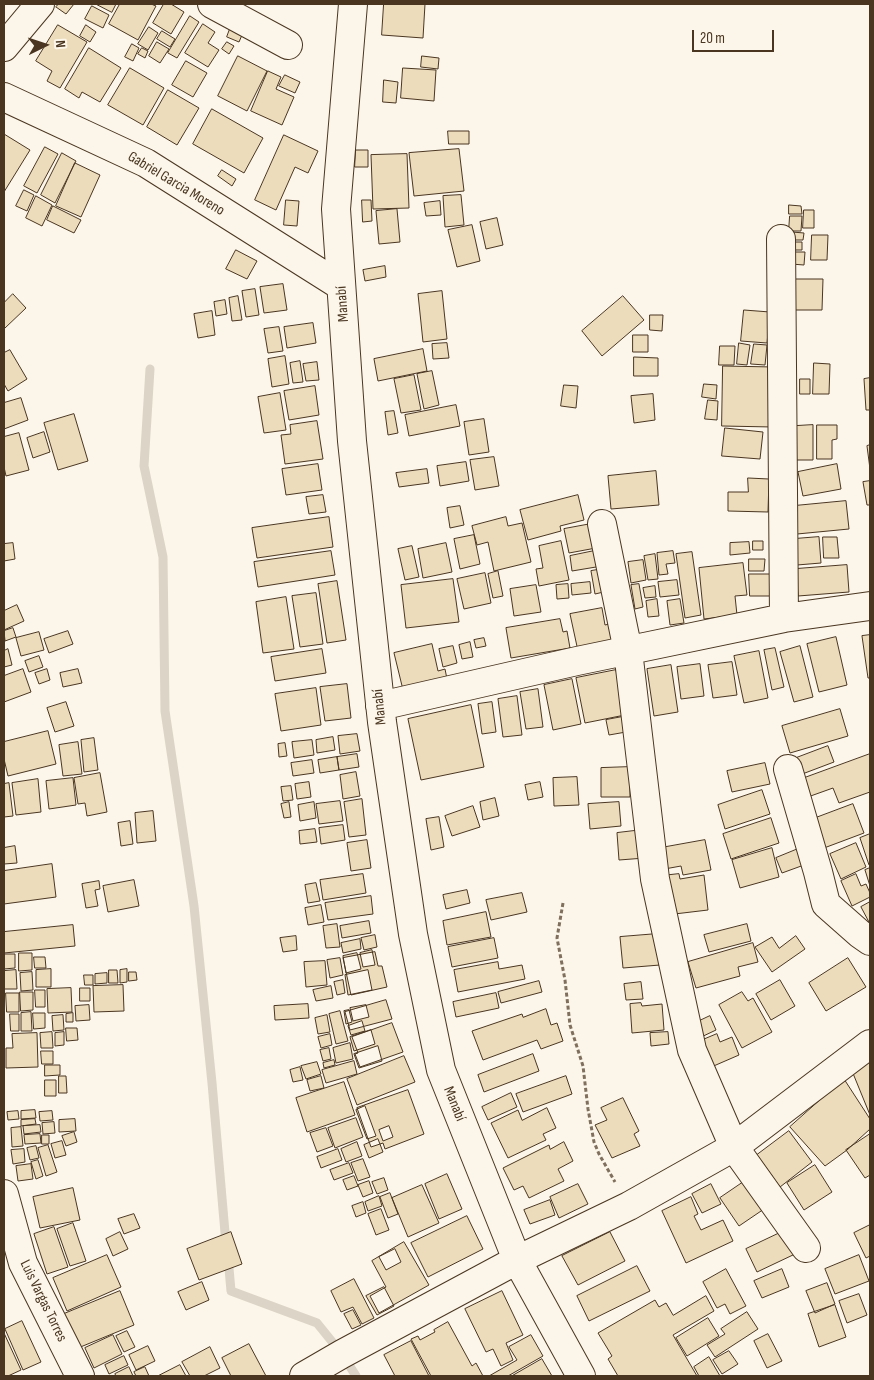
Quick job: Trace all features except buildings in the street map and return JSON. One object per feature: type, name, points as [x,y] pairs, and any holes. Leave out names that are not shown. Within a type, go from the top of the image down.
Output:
[{"type":"street","points":[[4,47],[40,4]]},
{"type":"street","points":[[212,4],[288,45]]},
{"type":"street","name":"Manabí","points":[[353,4],[336,209],[352,441],[380,706],[413,934],[441,1070],[517,1260],[581,1376]]},
{"type":"street","name":"Gabriel Garcia Moreno","points":[[4,96],[146,163],[341,286]]},
{"type":"street","points":[[781,240],[784,618]]},
{"type":"street","points":[[602,524],[628,651],[657,888],[692,1050],[734,1147],[806,1248]]},
{"type":"street","points":[[380,706],[577,660],[784,618],[870,606]]},
{"type":"street","points":[[788,769],[826,904],[870,941]]},
{"type":"street","points":[[304,1376],[517,1260],[629,1206],[734,1147],[870,1044]]},
{"type":"street","name":"Luis Vargas Torres","points":[[4,1194],[23,1263],[80,1376]]},
{"type":"path","points":[[563,903],[557,938],[570,1025],[583,1066],[594,1142],[629,1206]]},
{"type":"waterway","points":[[150,369],[144,466],[163,557],[165,711],[194,906],[226,1244]]},
{"type":"waterway","points":[[228,1257],[231,1291],[317,1323],[342,1354],[356,1376]]}]
